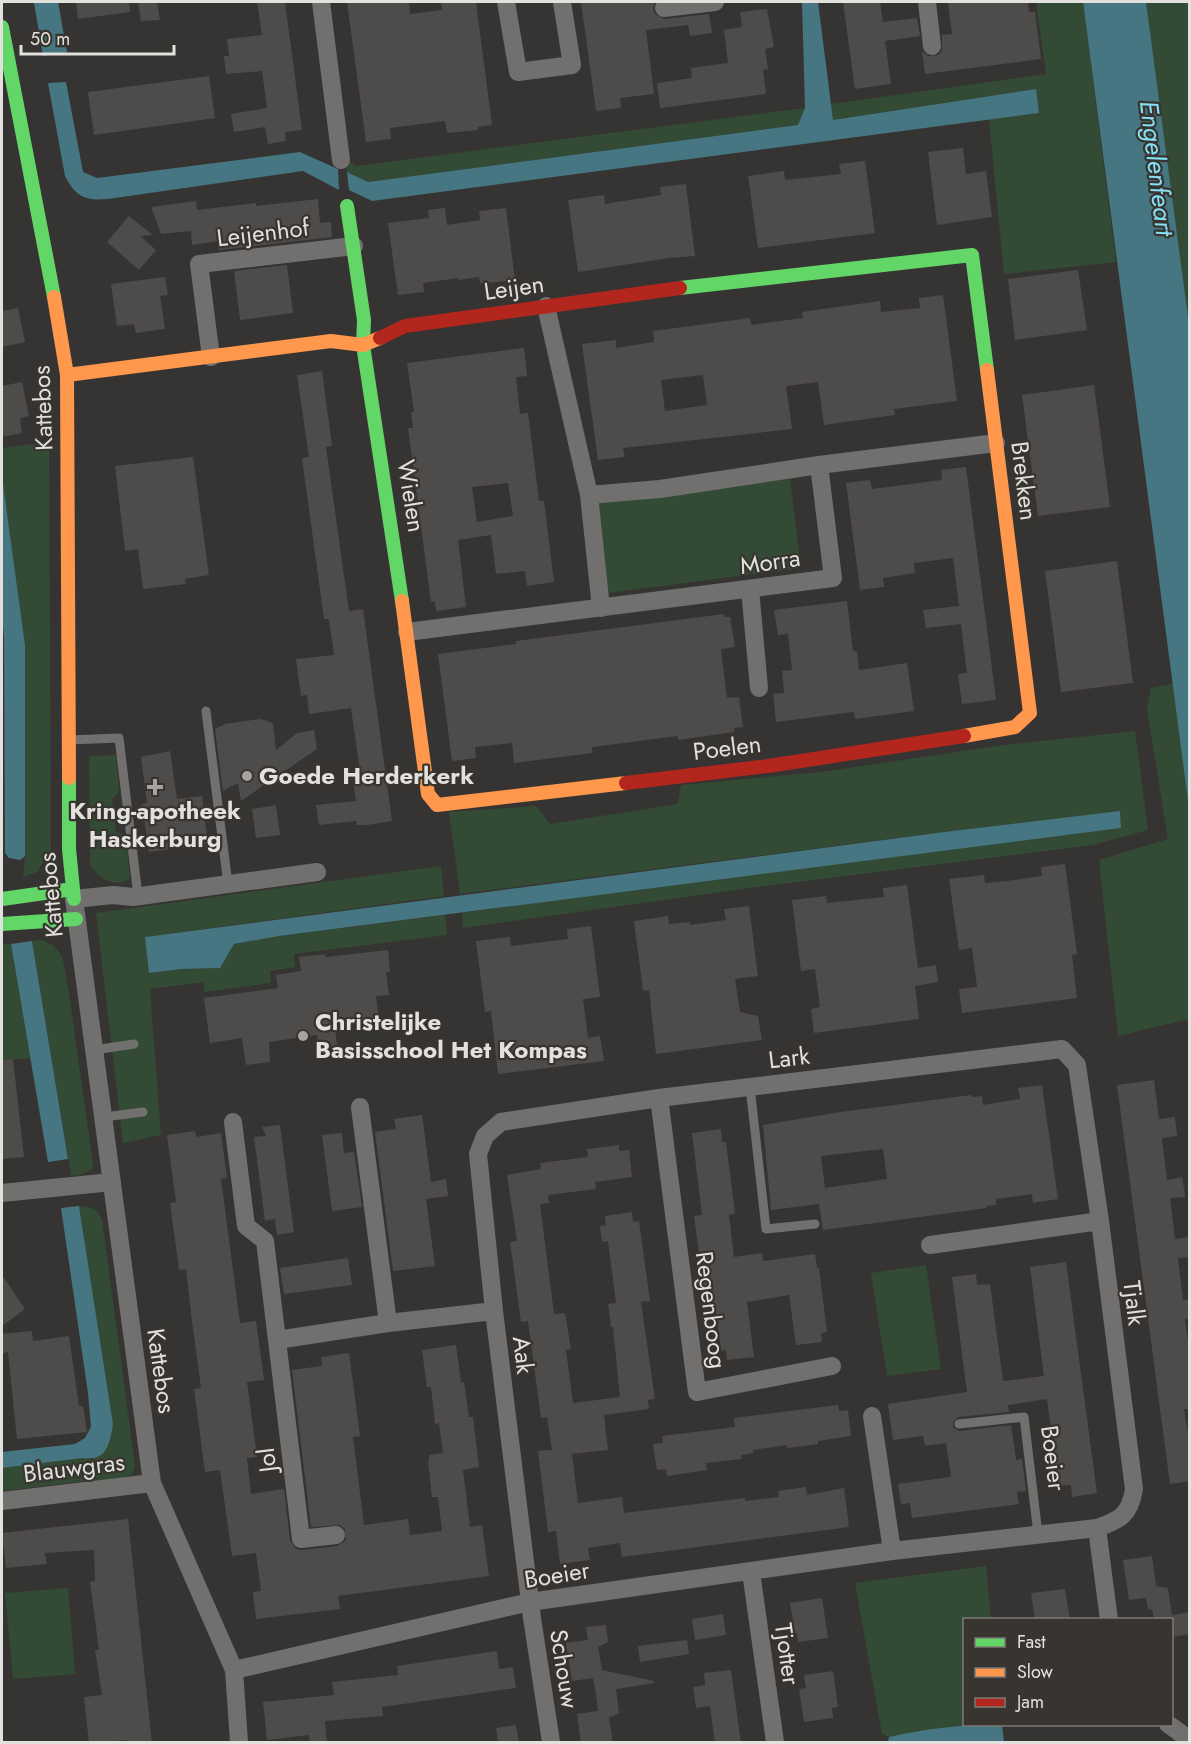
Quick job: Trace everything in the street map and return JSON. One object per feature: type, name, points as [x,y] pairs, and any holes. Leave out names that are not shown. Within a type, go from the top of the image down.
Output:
[{"type":"street","points":[[321,2],[341,160]]},
{"type":"street","points":[[506,2],[518,72],[572,65],[562,2]]},
{"type":"street","points":[[664,8],[715,2]]},
{"type":"street","points":[[927,2],[932,46]]},
{"type":"street","name":"Kattebos","points":[[2,27],[62,332],[67,375],[69,849],[76,919],[152,1483],[234,1670],[239,1743]]},
{"type":"street","name":"Wielen","points":[[347,206],[364,320],[363,345],[407,632],[428,794]]},
{"type":"street","name":"Leijenhof","points":[[211,357],[199,264],[354,246]]},
{"type":"street","name":"Leijen","points":[[363,345],[405,326],[639,293],[972,255]]},
{"type":"street","name":"Brekken","points":[[972,255],[1030,712]]},
{"type":"street","points":[[546,306],[588,495],[601,608]]},
{"type":"street","points":[[67,375],[331,341],[363,345]]},
{"type":"street","points":[[588,495],[660,489],[819,465],[996,443]]},
{"type":"street","name":"Morra","points":[[407,632],[832,578],[819,465]]},
{"type":"street","points":[[750,589],[759,688]]},
{"type":"street","name":"Poelen","points":[[428,794],[437,806],[768,766],[1015,727],[1030,712]]},
{"type":"street","points":[[2,899],[74,894],[138,896],[316,872]]},
{"type":"street","points":[[2,924],[76,919]]},
{"type":"street","name":"Lark","points":[[501,1122],[659,1098],[1062,1049],[1077,1065]]},
{"type":"street","name":"Tjalk","points":[[1077,1065],[1100,1221],[1134,1489],[1131,1506],[1116,1521],[1097,1528]]},
{"type":"street","name":"Regenboog","points":[[659,1098],[697,1392],[832,1366]]},
{"type":"street","points":[[360,1107],[388,1323]]},
{"type":"street","name":"Jol","points":[[233,1122],[246,1226],[265,1241],[301,1539],[336,1534]]},
{"type":"street","name":"Aak","points":[[501,1122],[485,1136],[478,1154],[494,1311],[530,1602]]},
{"type":"street","points":[[2,1193],[112,1182]]},
{"type":"street","points":[[930,1245],[1100,1221]]},
{"type":"street","points":[[277,1340],[388,1323],[494,1311]]},
{"type":"street","points":[[872,1416],[892,1551]]},
{"type":"street","name":"Blauwgras","points":[[2,1501],[152,1483]]},
{"type":"street","points":[[1097,1528],[1109,1618]]},
{"type":"street","name":"Boeier","points":[[234,1670],[530,1602],[892,1551],[1097,1528]]},
{"type":"street","name":"Tjotter","points":[[751,1572],[775,1743]]},
{"type":"street","name":"Schouw","points":[[530,1602],[551,1743]]},
{"type":"street","points":[[1169,1726],[1190,1740]]},
{"type":"lane","points":[[206,711],[228,884]]},
{"type":"lane","points":[[69,740],[118,738],[138,896]]},
{"type":"lane","points":[[94,1050],[134,1044]]},
{"type":"lane","points":[[750,1087],[766,1229],[816,1224]]},
{"type":"lane","points":[[104,1117],[143,1112]]},
{"type":"lane","name":"Boeier","points":[[959,1424],[1024,1417],[1038,1534]]},
{"type":"green space","points":[[1036,2],[1083,2],[1116,262],[1004,274],[989,119],[1039,113],[1036,89],[833,120],[831,104],[1046,74]]},
{"type":"green space","points":[[1146,2],[1189,2],[1189,332]]},
{"type":"green space","points":[[805,108],[806,117],[798,125],[368,182],[347,172],[346,159],[356,166]]},
{"type":"green space","points":[[49,442],[51,849],[37,872],[23,877],[25,856],[25,645],[2,476],[2,448]]},
{"type":"green space","points":[[790,479],[801,568],[608,593],[598,502]]},
{"type":"green space","points":[[1173,684],[1190,808],[1189,1019],[1118,1036],[1099,860],[1168,839],[1147,710],[1151,688]]},
{"type":"green space","points":[[1135,731],[1148,830],[1093,845],[757,887],[463,928],[462,913],[1121,828],[1120,812],[952,831],[460,894],[449,812],[536,806],[550,824],[678,804],[681,785],[821,772],[1004,745]]},
{"type":"green space","points":[[116,755],[119,792],[112,799],[116,832],[126,835],[130,878],[119,883],[101,877],[90,863],[89,756]]},
{"type":"green space","points":[[441,866],[444,896],[146,937],[149,973],[220,968],[234,944],[279,936],[445,915],[447,935],[294,954],[295,967],[270,971],[271,983],[204,992],[204,982],[150,989],[161,1135],[123,1143],[96,913]]},
{"type":"green space","points":[[42,940],[53,945],[62,956],[69,993],[93,1164],[92,1169],[80,1175],[71,1176],[32,941]]},
{"type":"green space","points":[[2,944],[11,944],[30,1058],[2,1061]]},
{"type":"green space","points":[[79,1206],[94,1209],[102,1220],[135,1466],[132,1474],[119,1481],[86,1481],[2,1491],[2,1468],[83,1458],[92,1460],[110,1442],[113,1424]]},
{"type":"green space","points":[[926,1265],[941,1369],[887,1376],[871,1273]]},
{"type":"green space","points":[[986,1566],[991,1618],[963,1618],[963,1726],[967,1726],[889,1737],[882,1734],[855,1583]]},
{"type":"green space","points":[[68,1588],[75,1674],[13,1679],[5,1593]]},
{"type":"water","points":[[58,2],[67,52],[43,56],[34,3]]},
{"type":"water","points":[[802,2],[818,2],[833,120],[1036,89],[1039,113],[372,201],[349,190],[347,172],[368,182],[798,125],[805,108]]},
{"type":"water","name":"Engelenfeart","points":[[1083,2],[1146,2],[1190,332],[1189,808]]},
{"type":"water","points":[[66,82],[83,172],[97,178],[300,152],[338,169],[339,190],[303,171],[108,199],[87,198],[73,189],[65,176],[48,83]]},
{"type":"water","points":[[2,476],[25,645],[25,856],[20,860],[9,858],[5,853]]},
{"type":"water","points":[[1120,811],[1121,828],[279,936],[234,944],[220,968],[149,973],[145,937]]},
{"type":"water","points":[[32,941],[68,1159],[48,1162],[11,944]]},
{"type":"water","points":[[79,1206],[113,1424],[109,1444],[106,1450],[97,1457],[2,1468],[2,1452],[75,1444],[85,1438],[91,1427],[61,1208]]},
{"type":"water","points":[[1002,1726],[1004,1742],[888,1742],[889,1737],[931,1729]]},
{"type":"building","points":[[76,2],[129,2],[130,12],[78,19]]},
{"type":"building","points":[[138,2],[157,2],[160,20],[141,21]]},
{"type":"building","points":[[257,2],[285,2],[302,130],[285,132],[286,141],[268,144],[265,127],[234,132],[231,114],[267,108],[262,71],[226,74],[224,56],[229,56],[227,39],[262,35]]},
{"type":"building","points":[[347,2],[409,2],[410,14],[442,10],[441,2],[476,2],[492,125],[478,127],[478,130],[447,133],[445,121],[390,128],[391,139],[366,142]]},
{"type":"building","points":[[581,2],[655,2],[653,9],[655,14],[665,19],[709,14],[712,33],[690,36],[688,25],[646,30],[654,94],[620,98],[621,108],[596,111]]},
{"type":"building","points":[[843,2],[880,2],[883,22],[917,18],[920,36],[885,41],[891,84],[855,89]]},
{"type":"building","points":[[948,2],[1028,2],[1029,12],[1035,12],[1041,59],[925,74],[922,51],[928,56],[938,55],[942,50],[942,35],[952,34]]},
{"type":"building","points":[[767,9],[774,47],[765,49],[768,69],[763,70],[766,94],[660,108],[657,83],[692,78],[691,68],[728,63],[724,30],[742,27],[740,12]]},
{"type":"building","points":[[209,76],[215,118],[94,135],[88,92]]},
{"type":"building","points":[[963,148],[966,174],[986,171],[992,217],[937,225],[928,152]]},
{"type":"building","points":[[865,161],[875,233],[758,248],[748,176],[784,171],[785,180],[841,174],[839,164]]},
{"type":"building","points":[[686,184],[695,256],[578,272],[568,200],[604,195],[605,204],[661,195],[660,187]]},
{"type":"building","points":[[318,199],[320,223],[331,222],[332,237],[219,250],[218,241],[192,245],[191,231],[161,234],[151,207],[196,201],[197,210]]},
{"type":"building","points":[[445,208],[447,225],[480,220],[479,211],[506,208],[515,280],[480,283],[479,277],[458,280],[458,278],[423,283],[424,292],[398,295],[388,223],[429,218],[428,210]]},
{"type":"building","points":[[129,216],[153,235],[140,236],[156,250],[139,270],[107,242]]},
{"type":"building","points":[[287,265],[293,313],[240,320],[234,271]]},
{"type":"building","points":[[1078,270],[1087,330],[1015,340],[1008,279]]},
{"type":"building","points":[[165,277],[168,295],[160,296],[165,329],[136,333],[134,324],[117,326],[111,284]]},
{"type":"building","points":[[943,295],[957,401],[894,409],[895,415],[824,425],[818,382],[786,386],[792,429],[623,448],[625,457],[598,460],[582,344],[616,340],[616,348],[654,342],[653,331],[750,318],[751,325],[803,318],[802,312],[880,301],[881,312],[920,308],[919,298]],"holes":[[[703,375],[707,405],[665,411],[661,380]]]},
{"type":"building","points":[[18,308],[25,342],[2,347],[2,311]]},
{"type":"building","points":[[524,348],[527,376],[516,377],[520,414],[528,413],[539,501],[544,501],[554,582],[527,586],[525,571],[496,574],[491,535],[458,540],[466,607],[436,611],[435,602],[431,602],[408,428],[413,428],[411,412],[414,412],[407,363]],"holes":[[[508,483],[513,516],[477,522],[472,487]]]},
{"type":"building","points":[[322,371],[332,446],[326,447],[349,611],[363,609],[392,821],[367,825],[357,825],[356,821],[319,825],[316,805],[356,801],[352,773],[360,772],[351,708],[309,714],[307,695],[301,696],[296,659],[334,655],[329,619],[324,619],[302,458],[309,457],[297,375]]},
{"type":"building","points":[[22,382],[29,416],[20,418],[22,433],[2,437],[2,386]]},
{"type":"building","points":[[1094,385],[1110,507],[1038,516],[1022,395]]},
{"type":"building","points":[[193,457],[209,575],[185,579],[186,584],[143,589],[138,549],[125,551],[115,466]]},
{"type":"building","points":[[966,467],[996,700],[962,704],[958,674],[967,673],[961,624],[926,628],[923,610],[959,606],[953,558],[914,563],[915,573],[883,578],[884,587],[860,590],[846,483],[870,480],[872,489],[942,480],[941,470]]},
{"type":"building","points":[[1117,561],[1133,683],[1061,692],[1045,571]]},
{"type":"building","points":[[847,601],[853,651],[857,651],[859,670],[907,663],[914,711],[855,719],[854,712],[776,722],[773,694],[784,693],[782,671],[792,670],[788,634],[778,635],[774,610]]},
{"type":"building","points":[[724,614],[725,617],[730,617],[735,647],[721,649],[727,698],[739,697],[743,727],[734,728],[734,732],[678,740],[678,736],[592,747],[592,753],[514,763],[512,743],[475,747],[476,758],[452,761],[438,654],[516,644],[516,641]]},
{"type":"building","name":"Goede Herderkerk","points":[[260,719],[273,723],[276,750],[297,733],[314,730],[317,749],[241,801],[238,783],[223,791],[215,729],[225,724]]},
{"type":"building","points":[[170,751],[177,799],[202,796],[208,844],[149,852],[142,804],[147,803],[141,757]]},
{"type":"building","points":[[276,805],[280,835],[256,838],[252,809]]},
{"type":"building","points":[[1065,864],[1077,954],[1072,955],[1077,998],[962,1013],[959,989],[977,987],[972,948],[959,950],[949,879],[984,875],[985,883],[1007,881],[1042,876],[1041,867]]},
{"type":"building","points":[[907,885],[918,968],[936,965],[938,982],[915,986],[919,1019],[814,1033],[811,1009],[820,1007],[815,969],[801,971],[792,900],[826,896],[827,903],[884,897],[883,888]]},
{"type":"building","points":[[749,906],[758,976],[735,979],[740,1012],[758,1016],[762,1040],[656,1054],[649,990],[643,991],[634,921],[668,916],[669,924],[690,922],[690,925],[726,920],[724,909]]},
{"type":"building","points":[[591,926],[600,997],[583,999],[588,1038],[600,1036],[604,1061],[498,1074],[491,1011],[485,1012],[476,941],[510,937],[511,946],[568,939],[567,929]]},
{"type":"building","points":[[388,950],[390,972],[386,972],[389,995],[376,996],[379,1021],[335,1027],[337,1046],[319,1049],[317,1035],[269,1042],[270,1062],[246,1065],[242,1038],[210,1043],[204,998],[278,988],[276,975],[301,971],[299,957],[325,954],[326,957]]},
{"type":"building","points":[[13,1059],[24,1157],[2,1159],[2,1060]]},
{"type":"building","points":[[1154,1080],[1159,1119],[1175,1117],[1177,1136],[1162,1138],[1167,1180],[1182,1177],[1184,1188],[1185,1197],[1170,1198],[1175,1239],[1190,1237],[1190,1257],[1178,1258],[1183,1300],[1190,1299],[1190,1319],[1185,1319],[1190,1356],[1190,1409],[1184,1409],[1190,1447],[1190,1481],[1170,1484],[1117,1085]]},
{"type":"building","points":[[1042,1085],[1058,1199],[1033,1203],[1032,1194],[996,1199],[996,1205],[986,1206],[987,1208],[823,1230],[819,1204],[771,1210],[763,1125],[971,1095],[972,1097],[982,1096],[983,1105],[1020,1099],[1018,1088]],"holes":[[[883,1149],[887,1179],[825,1188],[821,1156]]]},
{"type":"building","points":[[422,1115],[431,1182],[446,1179],[448,1196],[426,1199],[435,1266],[393,1271],[375,1132],[396,1129],[394,1119]]},
{"type":"building","points":[[280,1125],[294,1232],[277,1235],[275,1219],[265,1221],[254,1137],[266,1136],[262,1127]]},
{"type":"building","points":[[721,1129],[722,1142],[726,1142],[735,1214],[729,1215],[734,1257],[762,1253],[763,1261],[815,1254],[817,1268],[819,1268],[827,1332],[821,1333],[822,1342],[796,1345],[789,1295],[747,1302],[754,1357],[727,1360],[726,1350],[721,1351],[715,1303],[706,1304],[694,1216],[702,1215],[692,1133]]},
{"type":"building","points":[[195,1131],[196,1137],[221,1133],[227,1178],[221,1179],[240,1323],[256,1321],[264,1380],[247,1382],[257,1457],[247,1458],[251,1494],[284,1489],[290,1540],[296,1549],[337,1546],[346,1540],[345,1529],[340,1525],[311,1527],[292,1370],[322,1366],[321,1357],[349,1353],[360,1436],[353,1437],[364,1525],[408,1519],[410,1535],[442,1531],[438,1497],[432,1497],[428,1461],[429,1455],[443,1453],[439,1423],[435,1424],[431,1387],[427,1387],[422,1350],[456,1345],[469,1417],[473,1417],[479,1467],[463,1470],[470,1527],[482,1525],[489,1576],[338,1596],[340,1609],[256,1619],[253,1592],[261,1591],[256,1553],[232,1556],[220,1470],[205,1472],[194,1389],[201,1388],[186,1269],[179,1270],[170,1203],[176,1202],[167,1135]]},
{"type":"building","points":[[342,1133],[344,1153],[354,1152],[362,1207],[332,1211],[322,1135]]},
{"type":"building","points":[[619,1145],[619,1151],[629,1150],[632,1177],[595,1182],[596,1189],[548,1195],[549,1203],[540,1204],[554,1314],[565,1313],[571,1349],[566,1350],[573,1403],[620,1397],[613,1327],[611,1327],[608,1304],[616,1303],[608,1241],[602,1242],[600,1226],[606,1225],[605,1216],[632,1212],[633,1222],[639,1221],[650,1301],[641,1302],[655,1399],[648,1400],[649,1409],[604,1415],[608,1450],[572,1454],[578,1503],[622,1497],[624,1513],[745,1498],[745,1501],[779,1497],[778,1491],[806,1487],[807,1495],[844,1488],[849,1527],[622,1557],[620,1543],[588,1548],[590,1560],[560,1564],[556,1531],[548,1532],[538,1451],[552,1450],[547,1417],[541,1418],[528,1321],[521,1322],[510,1242],[517,1241],[507,1175],[541,1169],[540,1163],[588,1157],[587,1149]]},
{"type":"building","points":[[348,1258],[352,1285],[284,1294],[280,1268]]},
{"type":"building","points":[[1066,1262],[1097,1493],[1072,1497],[1071,1485],[1059,1486],[1047,1399],[1008,1405],[1009,1412],[958,1417],[953,1422],[953,1427],[959,1431],[1011,1425],[1016,1460],[1022,1459],[1026,1491],[1017,1492],[1019,1504],[912,1518],[910,1503],[901,1504],[898,1484],[951,1477],[946,1443],[925,1446],[923,1436],[893,1440],[888,1404],[967,1392],[952,1277],[976,1274],[977,1285],[990,1284],[1003,1381],[1044,1376],[1030,1267]]},
{"type":"building","points":[[2,1275],[25,1309],[2,1326]]},
{"type":"building","points":[[32,1331],[33,1341],[69,1336],[79,1406],[83,1406],[87,1432],[17,1439],[8,1352],[3,1353],[2,1334]]},
{"type":"building","points":[[838,1405],[839,1411],[848,1410],[851,1436],[818,1441],[818,1444],[787,1448],[786,1445],[753,1450],[753,1453],[741,1455],[742,1459],[706,1463],[707,1470],[667,1476],[666,1469],[657,1470],[653,1444],[663,1443],[662,1436],[735,1427],[734,1418]]},
{"type":"building","points":[[128,1519],[152,1743],[127,1743],[127,1740],[89,1743],[84,1697],[102,1695],[95,1650],[99,1650],[90,1582],[95,1581],[94,1550],[45,1553],[47,1564],[6,1568],[2,1533]]},
{"type":"building","points":[[1152,1556],[1156,1586],[1168,1588],[1172,1615],[1190,1612],[1190,1634],[1173,1637],[1173,1618],[1154,1618],[1152,1609],[1148,1610],[1146,1598],[1129,1600],[1123,1560]]},
{"type":"building","points":[[1065,1589],[1070,1618],[1035,1618],[1031,1593]]},
{"type":"building","points":[[822,1598],[828,1638],[798,1642],[790,1603]]},
{"type":"building","points":[[723,1614],[726,1635],[695,1640],[692,1619]]},
{"type":"building","points":[[606,1625],[608,1642],[598,1647],[602,1670],[654,1681],[654,1683],[616,1689],[619,1713],[609,1718],[613,1743],[581,1743],[577,1714],[598,1711],[596,1694],[593,1678],[572,1681],[566,1643],[588,1640],[586,1627]]},
{"type":"building","points":[[687,1640],[689,1654],[640,1662],[638,1646]]},
{"type":"building","points":[[497,1651],[499,1669],[513,1667],[516,1688],[382,1707],[383,1716],[325,1721],[327,1743],[310,1743],[309,1735],[267,1740],[263,1702],[334,1695],[332,1682],[398,1675],[397,1666]]},
{"type":"building","points":[[731,1670],[741,1743],[715,1743],[710,1706],[696,1708],[693,1687],[705,1685],[704,1673]]},
{"type":"building","points":[[833,1671],[838,1707],[832,1708],[833,1718],[804,1722],[799,1689],[806,1688],[804,1675]]},
{"type":"building","points":[[516,1725],[519,1743],[498,1743],[496,1728]]},
{"type":"traffic: fast","points":[[2,27],[54,297]]},
{"type":"traffic: fast","points":[[347,206],[364,320],[363,345],[402,601]]},
{"type":"traffic: fast","points":[[680,288],[972,255],[987,370]]},
{"type":"traffic: fast","points":[[69,778],[69,849],[74,899]]},
{"type":"traffic: fast","points":[[2,899],[73,889]]},
{"type":"traffic: fast","points":[[2,924],[76,919]]},
{"type":"traffic: slow","points":[[54,297],[67,375],[69,778]]},
{"type":"traffic: slow","points":[[67,375],[331,341],[363,345],[380,338]]},
{"type":"traffic: slow","points":[[964,736],[1015,727],[1030,713],[987,370]]},
{"type":"traffic: slow","points":[[402,601],[428,794],[437,805],[626,783]]},
{"type":"traffic: jam","points":[[380,338],[405,326],[680,288]]},
{"type":"traffic: jam","points":[[626,783],[768,766],[964,736]]},
{"type":"place","name":"Goede Herderkerk","points":[[247,776]]},
{"type":"place","name":"Kring-apotheek Haskerburg","points":[[155,787]]},
{"type":"place","name":"Christelijke Basisschool Het Kompas","points":[[303,1036]]}]
